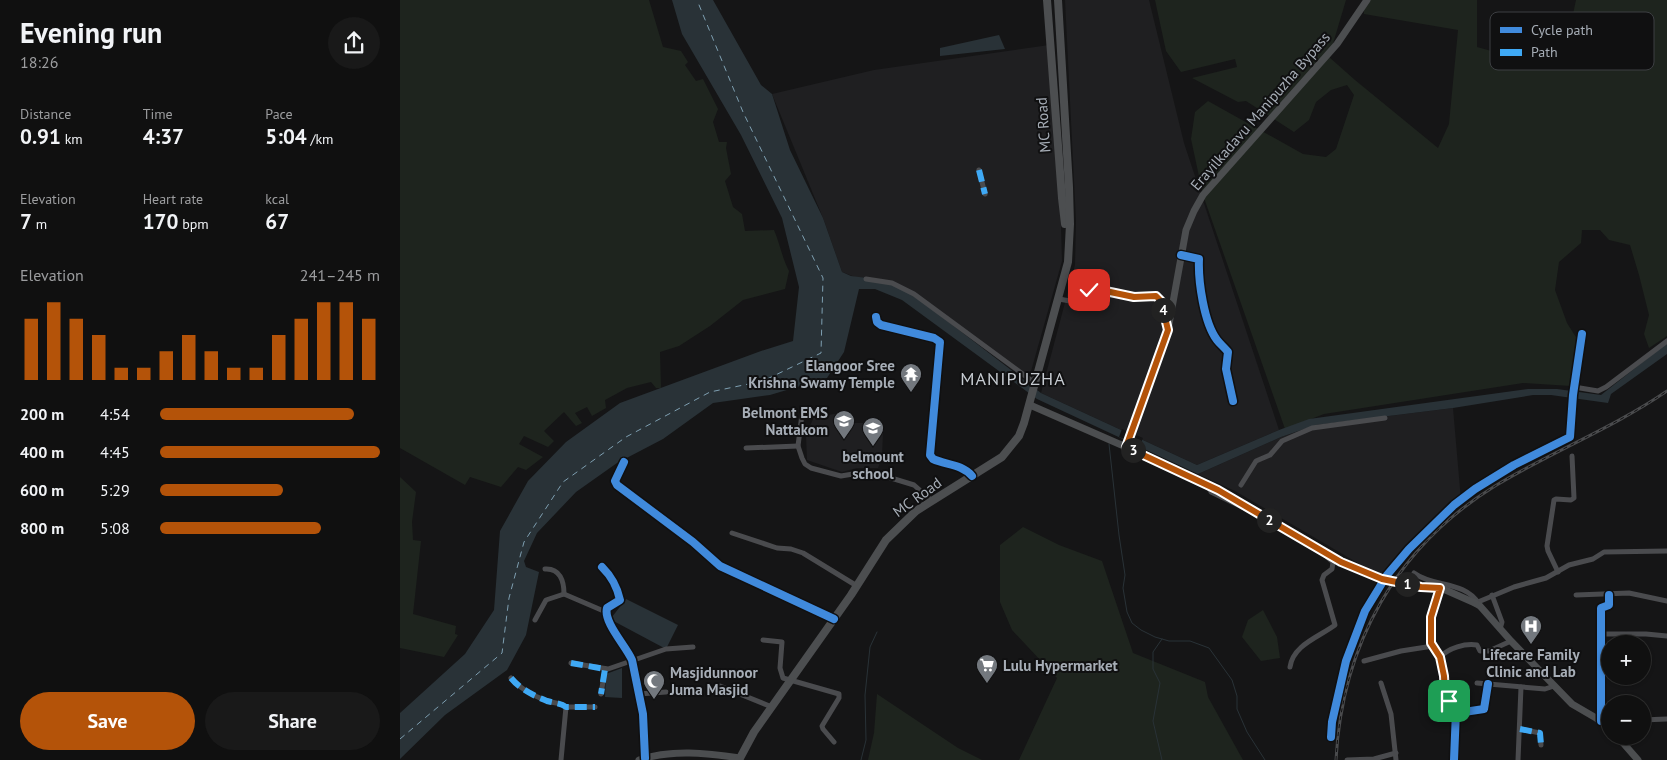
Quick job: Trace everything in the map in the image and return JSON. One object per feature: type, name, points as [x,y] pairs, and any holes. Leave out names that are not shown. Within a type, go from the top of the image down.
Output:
[{"type":"highway","name":"MC Road","points":[[1047,0],[1062,198],[1069,248]]},
{"type":"highway","name":"MC Road","points":[[740,759],[754,732],[857,586],[886,540],[908,518],[997,461],[1011,447],[1021,430],[1030,405],[1067,271],[1069,248],[1069,188],[1058,0]]},
{"type":"main road","name":"Erayilkadavu Manipuzha Bypass","points":[[1126,447],[1168,330],[1186,230],[1194,211],[1203,195],[1337,44],[1367,0]]},
{"type":"main road","points":[[1030,405],[1218,490],[1341,562],[1382,579],[1421,587],[1440,588],[1478,604],[1572,704],[1600,721]]},
{"type":"main road","points":[[1625,745],[1638,760]]},
{"type":"main road","points":[[642,759],[664,755],[692,754],[740,759]]},
{"type":"street","points":[[979,170],[985,194]]},
{"type":"street","points":[[1182,255],[1198,259],[1198,275],[1202,300],[1212,331],[1216,339],[1228,352],[1226,369],[1233,401]]},
{"type":"street","points":[[866,279],[892,283],[914,294],[1034,386]]},
{"type":"street","points":[[1059,299],[1086,304],[1089,290],[1093,289],[1134,297],[1156,296],[1161,301],[1168,330]]},
{"type":"street","points":[[876,317],[877,322],[881,325],[934,338],[940,342],[930,454],[933,459],[968,471],[972,476]]},
{"type":"street","points":[[1331,737],[1332,722],[1346,661],[1365,611],[1387,575],[1409,549],[1454,505],[1475,489],[1514,465],[1569,438],[1582,334]]},
{"type":"street","points":[[1574,387],[1598,392],[1667,341]]},
{"type":"street","points":[[802,414],[798,446],[802,458],[811,468],[840,476],[865,472],[878,474],[914,485],[932,501]]},
{"type":"street","points":[[1241,485],[1256,461],[1270,455],[1282,441],[1312,428],[1385,418]]},
{"type":"street","points":[[746,448],[798,446]]},
{"type":"street","points":[[1558,572],[1547,546],[1554,500],[1571,500],[1574,498],[1572,456]]},
{"type":"street","points":[[624,462],[615,480],[616,485],[693,542],[720,566],[834,619]]},
{"type":"street","points":[[1208,486],[1211,492],[1246,510],[1333,562],[1331,570],[1322,578],[1335,625],[1298,650],[1292,658],[1290,667]]},
{"type":"street","points":[[732,533],[777,548],[791,549],[804,553],[857,586]]},
{"type":"street","points":[[1414,573],[1426,580],[1456,586],[1471,595],[1478,604],[1492,595],[1541,580],[1569,564],[1591,560],[1604,552],[1667,552]]},
{"type":"street","points":[[602,567],[613,579],[620,600],[607,608],[606,617],[632,660],[643,714],[642,759]]},
{"type":"street","points":[[545,569],[553,570],[560,576],[563,582],[564,594]]},
{"type":"street","points":[[1440,588],[1431,617],[1431,643],[1440,657],[1444,676],[1445,697],[1456,711],[1454,760]]},
{"type":"street","points":[[535,620],[546,600],[564,594],[606,612]]},
{"type":"street","points":[[1576,595],[1635,594],[1667,601]]},
{"type":"street","points":[[1492,595],[1502,622],[1500,629]]},
{"type":"street","points":[[1600,721],[1601,608],[1609,605],[1609,595]]},
{"type":"street","points":[[1600,634],[1667,636]]},
{"type":"street","points":[[763,640],[782,642],[781,674],[783,678],[839,694],[839,698],[822,726],[834,742]]},
{"type":"street","points":[[1440,657],[1446,652],[1470,644],[1476,645],[1480,648],[1480,651],[1488,651],[1511,641]]},
{"type":"street","points":[[1364,661],[1401,651],[1433,646]]},
{"type":"street","points":[[571,663],[605,670],[666,649],[693,647]]},
{"type":"street","points":[[601,694],[605,670]]},
{"type":"street","points":[[511,678],[531,694],[566,707],[595,707]]},
{"type":"street","points":[[1381,683],[1391,714],[1396,760]]},
{"type":"street","points":[[1476,683],[1544,689],[1554,686]]},
{"type":"street","points":[[1456,711],[1464,712],[1484,709],[1488,684]]},
{"type":"street","points":[[720,686],[772,707]]},
{"type":"street","points":[[1518,760],[1521,687]]},
{"type":"street","points":[[639,694],[666,692]]},
{"type":"street","points":[[561,760],[566,707]]},
{"type":"street","points":[[1651,720],[1667,719]]},
{"type":"street","points":[[1520,729],[1540,733],[1541,745]]},
{"type":"street","points":[[1347,760],[1374,759],[1396,753]]},
{"type":"shaded area","points":[[400,0],[649,0],[663,47],[681,51],[688,62],[685,65],[696,81],[703,79],[718,109],[713,122],[719,142],[727,142],[726,148],[731,174],[725,181],[733,207],[742,214],[745,231],[774,230],[789,271],[785,289],[743,300],[710,326],[679,346],[660,352],[661,388],[656,388],[651,382],[627,388],[605,400],[606,408],[592,416],[587,407],[575,413],[582,423],[576,426],[564,412],[544,431],[554,441],[548,447],[524,436],[519,444],[543,457],[526,470],[518,467],[501,487],[470,477],[465,485],[400,448]]},
{"type":"shaded area","points":[[672,0],[713,0],[761,85],[772,94],[790,150],[823,218],[842,272],[851,276],[883,280],[898,286],[925,304],[1041,393],[1197,465],[1309,419],[1528,389],[1557,389],[1601,395],[1667,343],[1667,354],[1611,394],[1608,403],[1551,395],[1533,395],[1453,408],[1316,425],[1281,437],[1198,474],[1037,399],[902,300],[875,289],[859,289],[844,352],[827,378],[770,395],[713,403],[663,439],[617,463],[576,492],[537,533],[524,561],[526,567],[539,572],[526,635],[507,670],[445,715],[400,759],[400,713],[465,654],[494,610],[500,531],[528,481],[566,442],[620,403],[793,341],[799,287],[782,218],[741,135],[682,34]]},
{"type":"shaded area","points":[[1065,0],[1149,0],[1184,143],[1279,430],[1197,465],[1041,393],[1075,265],[1076,221]]},
{"type":"shaded area","points":[[1155,0],[1346,0],[1329,57],[1438,148],[1449,124],[1458,30],[1364,14],[1364,0],[1477,0],[1477,47],[1490,51],[1490,70],[1654,70],[1654,12],[1573,12],[1576,0],[1667,0],[1667,336],[1649,348],[1644,334],[1649,315],[1630,245],[1609,240],[1600,230],[1582,230],[1581,243],[1559,262],[1555,290],[1567,323],[1579,342],[1571,386],[1523,383],[1324,414],[1285,429],[1203,195],[1191,139],[1195,112],[1208,101],[1303,154],[1326,157],[1336,149],[1354,95],[1347,85],[1331,90],[1316,102],[1309,120],[1294,132],[1246,101],[1238,102],[1192,78],[1237,67],[1235,59],[1181,72],[1166,51]]},
{"type":"shaded area","points":[[999,35],[1005,49],[940,56],[940,48]]},
{"type":"shaded area","points":[[1049,45],[1060,191],[1062,261],[1028,382],[925,304],[842,272],[823,218],[772,94],[874,70]]},
{"type":"shaded area","points":[[1453,408],[1461,500],[1380,576],[1235,491],[1198,474],[1281,437],[1316,425]]},
{"type":"shaded area","name":"Belmont EMS Nattakom","points":[[841,413],[851,423],[869,423],[883,432],[882,457],[878,468],[857,468],[842,472],[807,460],[806,435],[814,417]]},
{"type":"shaded area","points":[[400,477],[416,492],[412,522],[413,540],[421,541],[413,614],[456,626],[455,634],[458,635],[444,657],[400,648]]},
{"type":"shaded area","points":[[1023,527],[1059,545],[1102,561],[1133,653],[1205,682],[1208,697],[1243,760],[1019,760],[1057,678],[1012,630],[1000,602],[1000,545]]},
{"type":"shaded area","points":[[626,599],[678,625],[666,649],[606,617],[612,617]]},
{"type":"shaded area","points":[[1263,610],[1277,637],[1280,658],[1261,661],[1242,637],[1248,620]]},
{"type":"shaded area","points":[[622,668],[622,698],[605,697],[606,674]]},
{"type":"shaded area","points":[[877,694],[958,748],[982,760],[868,760],[874,733]]},
{"type":"pier","points":[[1122,429],[1143,438],[1140,445],[1119,437]]},
{"type":"waterway","points":[[1109,444],[1125,575],[1123,588],[1127,612],[1132,623],[1155,637],[1169,641],[1190,641],[1209,648],[1232,680],[1237,696],[1237,709],[1247,732],[1265,760]]},
{"type":"waterway","points":[[861,760],[866,740],[865,695],[870,647],[877,632]]},
{"type":"waterway","points":[[1162,639],[1153,652],[1153,669],[1160,683],[1153,721],[1162,760]]},
{"type":"ferry route","points":[[400,739],[502,653],[509,598],[524,542],[563,482],[626,437],[710,392],[763,381],[821,353],[823,278],[743,112],[697,0]]},
{"type":"railway","points":[[1336,760],[1340,718],[1349,677],[1363,639],[1381,603],[1403,569],[1429,538],[1460,511],[1495,486],[1625,417],[1667,391]]},
{"type":"marked path","points":[[979,170],[985,194]]},
{"type":"marked path","points":[[571,663],[605,669],[601,694]]},
{"type":"marked path","points":[[511,678],[528,692],[547,701],[566,707],[595,707]]},
{"type":"marked path","points":[[1520,729],[1540,733],[1541,745]]},
{"type":"cycle path","points":[[1181,255],[1199,259],[1205,313],[1212,333],[1228,352],[1226,369],[1233,401]]},
{"type":"cycle path","points":[[876,317],[877,322],[881,325],[934,338],[940,342],[930,455],[933,459],[964,469],[972,476]]},
{"type":"cycle path","points":[[1331,737],[1332,722],[1346,661],[1365,611],[1387,575],[1409,549],[1454,505],[1475,489],[1514,465],[1570,437],[1573,395],[1582,334]]},
{"type":"cycle path","points":[[624,462],[615,481],[617,485],[693,542],[720,566],[834,619]]},
{"type":"cycle path","points":[[602,567],[614,582],[620,600],[607,608],[607,614],[608,620],[632,660],[643,714],[645,758]]},
{"type":"cycle path","points":[[1601,695],[1601,608],[1609,605],[1609,595]]},
{"type":"cycle path","points":[[1454,760],[1456,711],[1464,712],[1484,709],[1488,684]]},
{"type":"place","name":"Elangoor Sree Krishna Swamy Temple","points":[[911,393]]},
{"type":"place","name":"Belmont EMS Nattakom","points":[[844,440]]},
{"type":"place","name":"belmount school","points":[[873,447]]},
{"type":"place","name":"Lifecare Family Clinic and Lab","points":[[1531,645]]},
{"type":"place","name":"Lulu Hypermarket","points":[[987,684]]},
{"type":"place","name":"Masjidunnoor Juma Masjid","points":[[654,700]]},
{"type":"district","name":"MANIPUZHA","points":[[1013,378]]},
{"type":"route","points":[[1089,290],[1096,289],[1145,298],[1156,296],[1160,298],[1164,311],[1168,330],[1126,447],[1218,490],[1341,562],[1377,578],[1421,587],[1440,588],[1431,617],[1431,643],[1440,657],[1444,676],[1445,697],[1449,701]]}]
